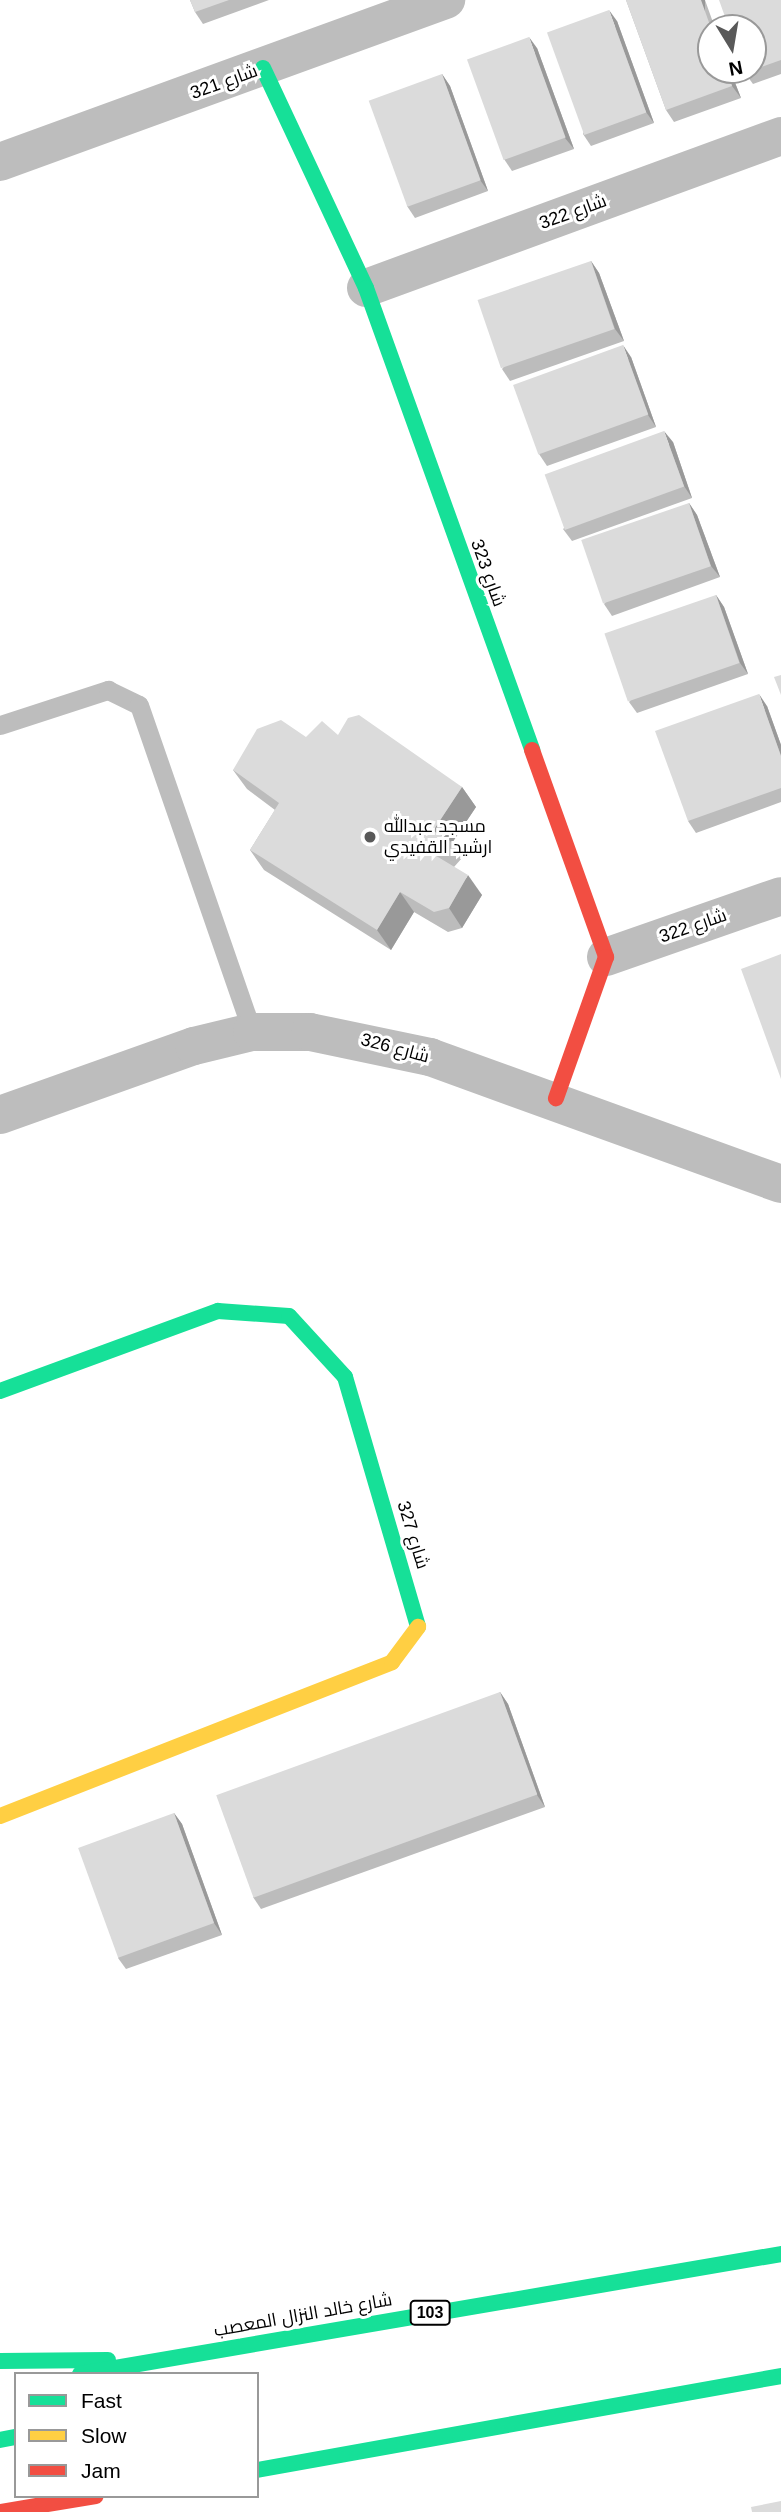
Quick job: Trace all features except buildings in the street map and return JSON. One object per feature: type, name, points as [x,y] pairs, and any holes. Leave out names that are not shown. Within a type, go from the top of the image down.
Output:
[{"type":"street","name":"شارع 321","points":[[0,162],[446,0]]},
{"type":"street","name":"شارع 323","points":[[263,68],[366,288],[606,957]]},
{"type":"street","name":"شارع 322","points":[[366,288],[781,136]]},
{"type":"street","name":"شارع 322","points":[[606,957],[781,896]]},
{"type":"street","points":[[556,1098],[606,957]]},
{"type":"street","name":"شارع 326","points":[[0,1115],[194,1046],[253,1032],[366,1039],[556,1098],[781,1184]]},
{"type":"street","name":"شارع 327","points":[[0,1391],[218,1311],[289,1316],[345,1377],[421,1625],[393,1662],[0,1816]]},
{"type":"street","name":"شارع خالد النزال المعصب","points":[[91,2372],[781,2254]]},
{"type":"street","points":[[0,2361],[156,2360]]},
{"type":"street","points":[[137,2372],[156,2360]]},
{"type":"street","points":[[259,2470],[781,2376]]},
{"type":"street","points":[[0,2512],[84,2498]]},
{"type":"lane","points":[[0,725],[108,690],[139,705],[253,1032]]},
{"type":"traffic: fast","points":[[263,68],[366,288],[532,750]]},
{"type":"traffic: fast","points":[[0,1391],[218,1311],[289,1316],[345,1377],[418,1627]]},
{"type":"traffic: fast","points":[[92,2372],[781,2254]]},
{"type":"traffic: fast","points":[[0,2361],[108,2360]]},
{"type":"traffic: fast","points":[[259,2470],[781,2376]]},
{"type":"traffic: fast","points":[[0,2440],[14,2437]]},
{"type":"traffic: slow","points":[[0,1816],[392,1662],[418,1627]]},
{"type":"traffic: jam","points":[[532,750],[606,957],[556,1098]]},
{"type":"traffic: jam","points":[[0,2512],[84,2498]]},
{"type":"place","name":"مسجد عبدالله ارشيد القفيدي","points":[[370,837]]}]
